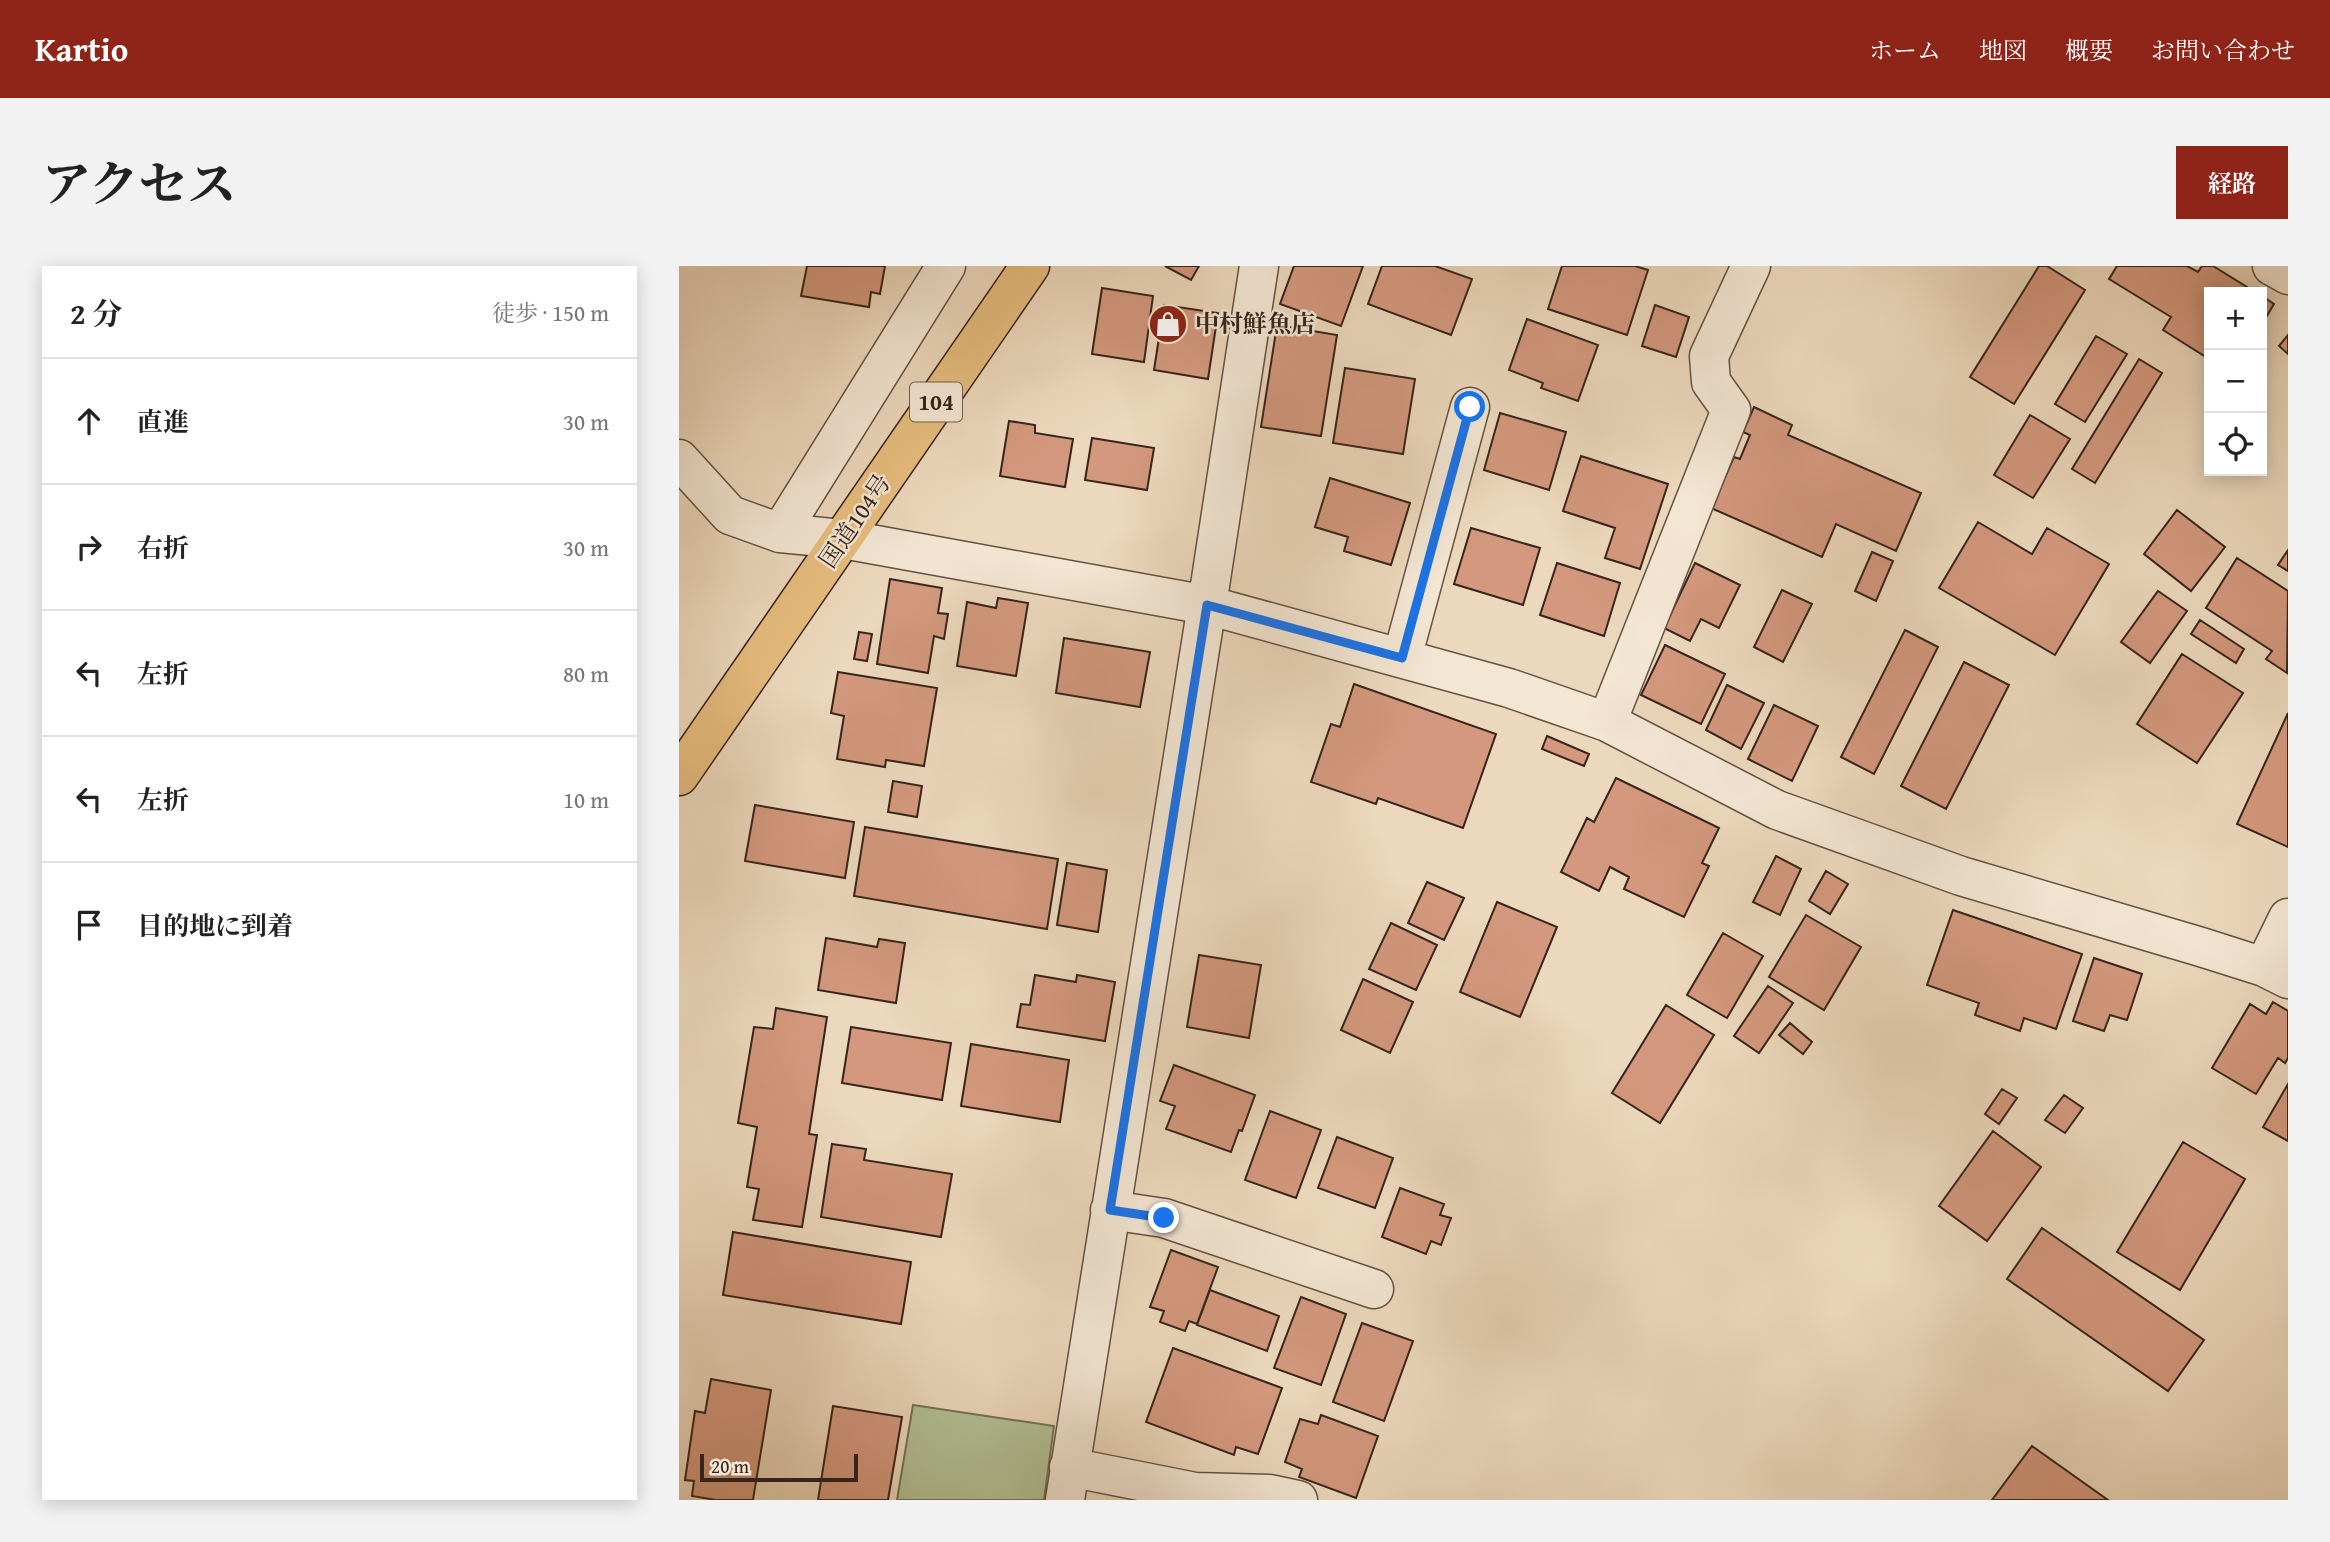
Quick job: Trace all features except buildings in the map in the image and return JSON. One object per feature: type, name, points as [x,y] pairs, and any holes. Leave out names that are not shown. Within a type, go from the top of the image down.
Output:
[{"type":"highway","name":"国道104号","points":[[679,776],[1030,266]]},
{"type":"street","points":[[780,533],[946,266]]},
{"type":"street","points":[[1259,266],[1067,1484],[1269,1494],[1298,1500]]},
{"type":"street","points":[[1607,722],[1731,410],[1711,382],[1709,356],[1751,266]]},
{"type":"street","points":[[2272,266],[2288,275]]},
{"type":"street","points":[[1402,658],[1470,407]]},
{"type":"street","points":[[679,459],[730,515],[780,533],[843,539],[1207,605],[1510,688],[1607,722],[1777,810],[1961,876],[2276,973],[2288,918]]},
{"type":"street","points":[[1110,1210],[1164,1218],[1374,1289]]},
{"type":"green space","points":[[913,1405],[1054,1426],[1044,1500],[897,1500]]},
{"type":"place","name":"中村鮮魚店","points":[[1168,324]]},
{"type":"route","points":[[1164,1218],[1110,1210],[1207,605],[1402,658],[1470,407]]}]
